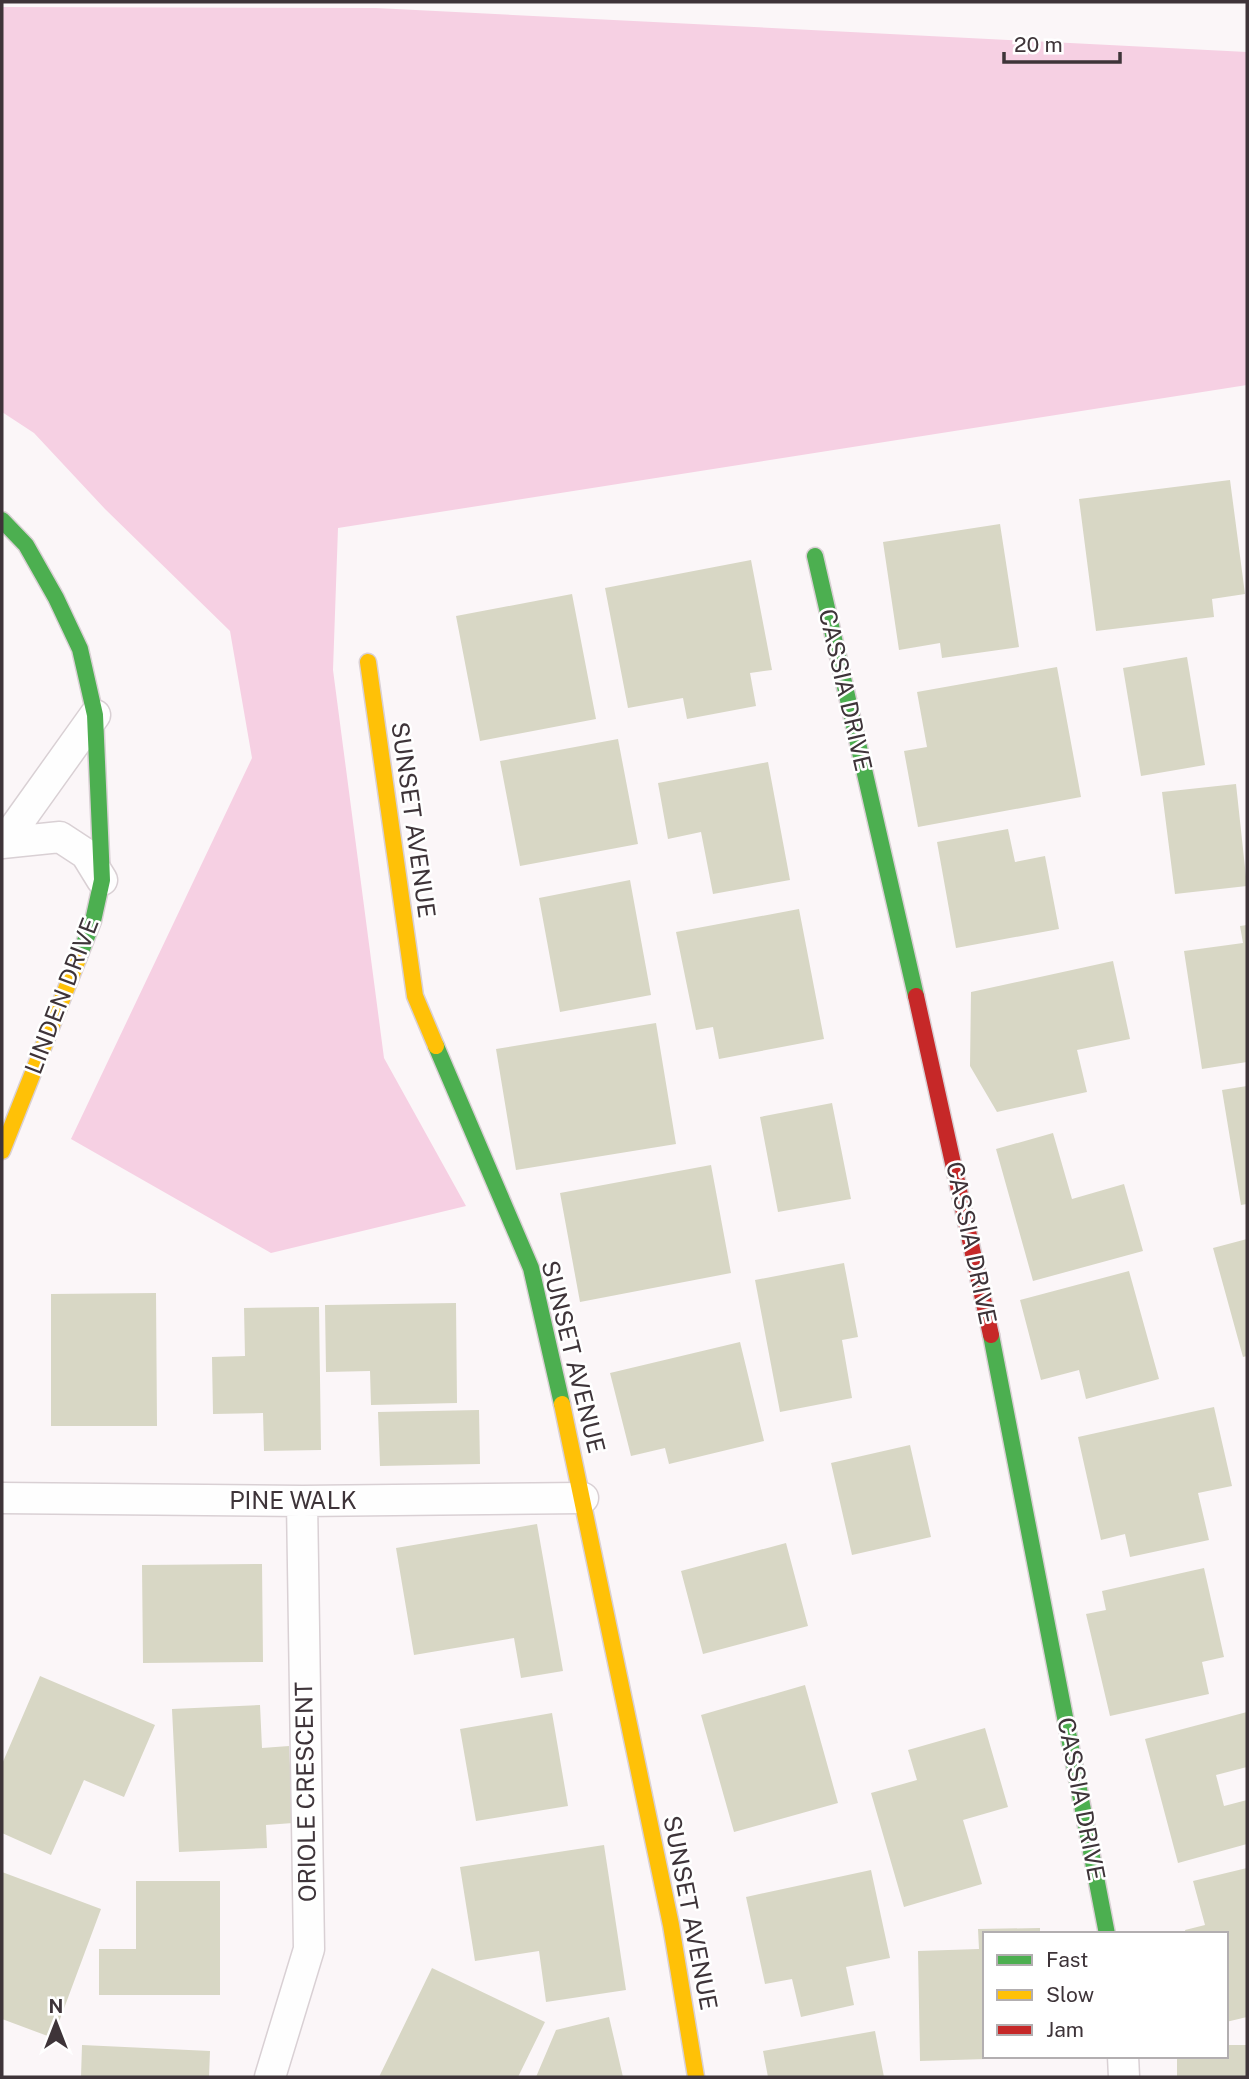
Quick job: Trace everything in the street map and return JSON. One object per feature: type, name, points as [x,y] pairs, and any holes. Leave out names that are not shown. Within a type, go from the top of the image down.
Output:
[{"type":"street","name":"LINDEN DRIVE","points":[[2,520],[26,545],[56,598],[80,649],[95,715],[102,880],[93,921],[2,1150]]},
{"type":"street","name":"CASSIA DRIVE","points":[[815,556],[996,1358],[1107,1932]]},
{"type":"street","name":"SUNSET AVENUE","points":[[368,662],[415,996],[531,1268],[583,1498],[671,1924],[696,2077]]},
{"type":"street","points":[[3,842],[95,715]]},
{"type":"street","points":[[3,842],[60,837],[86,854],[102,880]]},
{"type":"street","name":"PINE WALK","points":[[2,1499],[302,1501],[583,1498]]},
{"type":"street","name":"ORIOLE CRESCENT","points":[[270,2077],[309,1949],[302,1501]]},
{"type":"street","points":[[1123,2058],[1124,2077]]},
{"type":"shaded area","points":[[2,7],[376,8],[1247,52],[1247,385],[338,528],[333,670],[384,1058],[466,1206],[271,1253],[71,1139],[252,758],[230,631],[105,509],[34,433],[2,412]]},
{"type":"building","points":[[1230,480],[1245,594],[1212,599],[1214,617],[1096,631],[1079,499]]},
{"type":"building","points":[[1000,524],[1019,647],[942,658],[940,643],[899,650],[883,542]]},
{"type":"building","points":[[751,560],[772,670],[750,673],[756,706],[687,719],[683,698],[628,708],[605,588]]},
{"type":"building","points":[[572,594],[596,719],[480,741],[456,616]]},
{"type":"building","points":[[1187,657],[1205,765],[1141,776],[1123,668]]},
{"type":"building","points":[[1057,667],[1081,797],[918,827],[904,751],[927,747],[917,692]]},
{"type":"building","points":[[618,739],[638,844],[520,866],[500,761]]},
{"type":"building","points":[[768,762],[790,880],[713,894],[701,832],[668,839],[658,783]]},
{"type":"building","points":[[1236,784],[1247,886],[1175,894],[1162,792]]},
{"type":"building","points":[[1008,829],[1015,862],[1045,856],[1059,929],[956,948],[937,842]]},
{"type":"building","points":[[630,880],[651,995],[560,1012],[539,898]]},
{"type":"building","points":[[799,909],[824,1039],[719,1059],[713,1027],[696,1030],[676,932]]},
{"type":"building","points":[[1247,925],[1247,1062],[1202,1069],[1184,951],[1243,943],[1240,926]]},
{"type":"building","points":[[1113,961],[1130,1039],[1077,1050],[1087,1092],[997,1112],[970,1066],[971,992]]},
{"type":"building","points":[[656,1023],[676,1144],[516,1170],[496,1049]]},
{"type":"building","points":[[1247,1086],[1247,1204],[1241,1205],[1222,1090]]},
{"type":"building","points":[[832,1103],[851,1199],[778,1212],[760,1117]]},
{"type":"building","points":[[1053,1133],[1072,1199],[1124,1184],[1143,1251],[1033,1281],[996,1149]]},
{"type":"building","points":[[711,1165],[731,1273],[580,1302],[560,1193]]},
{"type":"building","points":[[1247,1239],[1247,1356],[1243,1357],[1213,1248]]},
{"type":"building","points":[[844,1263],[858,1337],[842,1340],[852,1398],[780,1412],[755,1280]]},
{"type":"building","points":[[1129,1271],[1159,1379],[1086,1399],[1079,1370],[1041,1380],[1020,1300]]},
{"type":"building","points":[[156,1293],[157,1426],[51,1426],[51,1294]]},
{"type":"building","points":[[456,1303],[457,1403],[371,1405],[370,1371],[326,1372],[325,1305]]},
{"type":"building","points":[[319,1307],[321,1450],[264,1451],[263,1413],[213,1414],[212,1357],[245,1356],[244,1308]]},
{"type":"building","points":[[740,1342],[764,1441],[669,1464],[665,1448],[631,1456],[610,1373]]},
{"type":"building","points":[[1214,1407],[1232,1486],[1198,1493],[1209,1540],[1130,1557],[1125,1534],[1101,1540],[1078,1437]]},
{"type":"building","points":[[479,1410],[480,1464],[380,1466],[378,1412]]},
{"type":"building","points":[[910,1445],[931,1537],[852,1555],[831,1463]]},
{"type":"building","points":[[537,1524],[563,1671],[521,1678],[514,1638],[414,1655],[396,1548]]},
{"type":"building","points":[[786,1543],[808,1626],[703,1654],[681,1571]]},
{"type":"building","points":[[262,1564],[263,1662],[143,1663],[142,1565]]},
{"type":"building","points":[[1204,1568],[1224,1657],[1202,1662],[1209,1694],[1110,1716],[1086,1614],[1106,1610],[1102,1591]]},
{"type":"building","points":[[40,1676],[155,1725],[124,1797],[84,1780],[51,1855],[2,1833],[2,1764]]},
{"type":"building","points":[[805,1685],[838,1803],[734,1832],[701,1715]]},
{"type":"building","points":[[260,1705],[262,1748],[289,1746],[293,1823],[266,1825],[267,1848],[179,1852],[172,1709]]},
{"type":"building","points":[[1247,1712],[1247,1767],[1216,1775],[1224,1806],[1247,1800],[1247,1844],[1178,1863],[1145,1739]]},
{"type":"building","points":[[552,1713],[568,1806],[476,1821],[460,1729]]},
{"type":"building","points":[[985,1728],[1008,1807],[963,1820],[982,1884],[904,1907],[871,1793],[917,1780],[908,1750]]},
{"type":"building","points":[[604,1845],[626,1990],[546,2002],[539,1951],[475,1961],[460,1867]]},
{"type":"building","points":[[1247,1868],[1247,2017],[1228,2022],[1228,1932],[1186,1932],[1205,1925],[1193,1881]]},
{"type":"building","points":[[871,1870],[890,1958],[846,1967],[854,2005],[801,2017],[792,1979],[765,1984],[746,1897]]},
{"type":"building","points":[[2,1872],[101,1909],[53,2038],[2,2019]]},
{"type":"building","points":[[136,1881],[220,1881],[220,1995],[99,1995],[99,1949],[136,1949]]},
{"type":"building","points":[[1040,1928],[1040,1932],[983,1932],[983,2058],[986,2059],[920,2061],[918,1951],[979,1949],[978,1929]]},
{"type":"building","points":[[432,1968],[545,2022],[518,2077],[379,2077]]},
{"type":"building","points":[[609,2017],[623,2077],[536,2077],[556,2030]]},
{"type":"building","points":[[875,2031],[884,2077],[768,2077],[763,2051]]},
{"type":"building","points":[[82,2045],[210,2051],[209,2077],[81,2077]]},
{"type":"building","points":[[1228,2045],[1247,2045],[1247,2077],[1177,2077],[1177,2058],[1228,2058]]},
{"type":"traffic: fast","points":[[2,520],[26,545],[56,598],[80,649],[95,715],[102,880],[93,921],[78,959]]},
{"type":"traffic: fast","points":[[815,556],[916,996]]},
{"type":"traffic: fast","points":[[436,1046],[531,1268],[562,1404]]},
{"type":"traffic: fast","points":[[991,1335],[1107,1932]]},
{"type":"traffic: slow","points":[[368,662],[415,996],[436,1046]]},
{"type":"traffic: slow","points":[[2,1151],[78,959]]},
{"type":"traffic: slow","points":[[562,1404],[671,1925],[696,2077]]},
{"type":"traffic: jam","points":[[916,996],[991,1335]]}]
